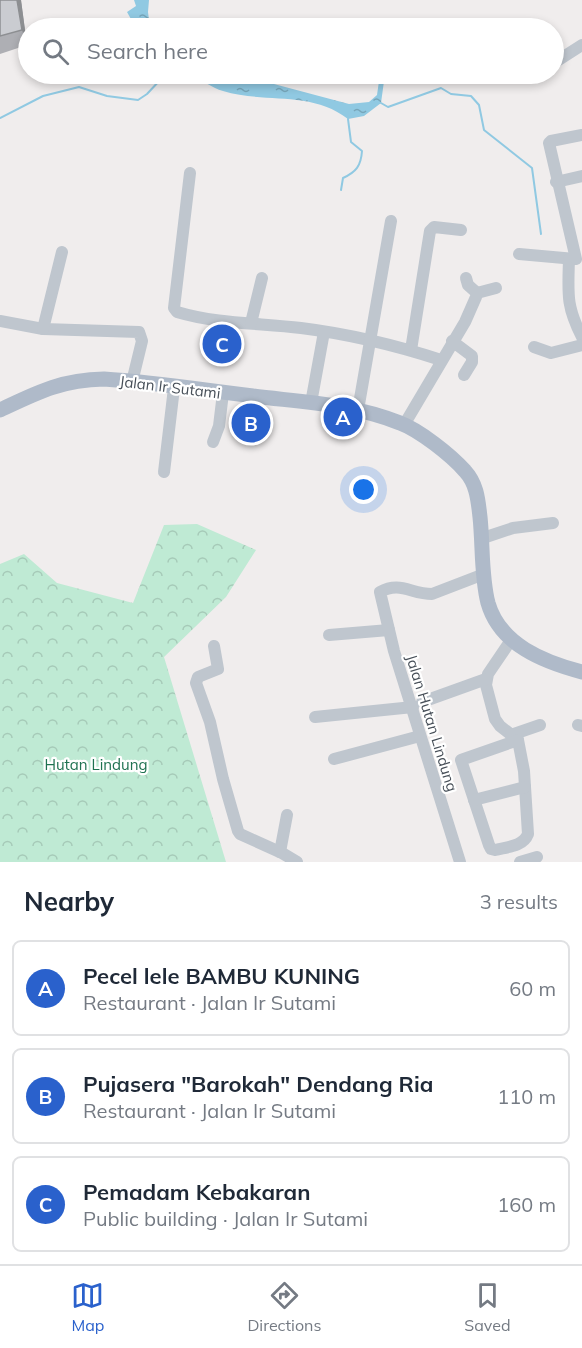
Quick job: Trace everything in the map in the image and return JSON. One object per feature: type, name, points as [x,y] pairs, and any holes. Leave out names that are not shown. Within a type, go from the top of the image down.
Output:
[{"type":"main road","name":"Jalan Ir Sutami","points":[[0,410],[57,384],[87,379],[132,382],[358,410],[404,425],[440,448],[471,478],[478,499],[483,538],[484,574],[494,617],[511,640],[541,659],[582,672]]},
{"type":"street","points":[[564,57],[582,45]]},
{"type":"street","points":[[582,135],[549,141],[556,182],[575,259],[568,301],[582,338]]},
{"type":"street","points":[[190,173],[175,310],[197,318],[324,332],[372,340],[441,360]]},
{"type":"street","points":[[556,182],[582,176]]},
{"type":"street","points":[[358,410],[391,221]]},
{"type":"street","points":[[411,350],[430,231],[434,227],[461,230]]},
{"type":"street","points":[[43,329],[62,252]]},
{"type":"street","points":[[519,254],[575,259]]},
{"type":"street","points":[[251,323],[262,278]]},
{"type":"street","points":[[466,278],[468,285],[477,293]]},
{"type":"street","points":[[477,293],[496,288]]},
{"type":"street","points":[[404,425],[465,322],[477,293]]},
{"type":"street","points":[[0,321],[43,329],[138,332],[142,341],[132,382]]},
{"type":"street","points":[[311,404],[324,332]]},
{"type":"street","points":[[452,341],[472,356],[473,359],[464,375]]},
{"type":"street","points":[[534,347],[551,353],[582,345]]},
{"type":"street","points":[[164,472],[174,387]]},
{"type":"street","points":[[213,442],[219,426],[223,393]]},
{"type":"street","points":[[483,538],[513,528],[553,523]]},
{"type":"street","name":"Jalan Hutan Lindung","points":[[460,862],[420,736],[418,704],[389,630],[380,592],[389,587],[396,587],[432,594],[484,574]]},
{"type":"street","points":[[329,635],[389,630]]},
{"type":"street","points":[[315,717],[418,704],[486,679],[511,640]]},
{"type":"street","points":[[214,646],[219,665],[218,670],[198,677],[196,683],[210,722],[238,831],[297,862]]},
{"type":"street","points":[[486,679],[495,719],[514,738],[522,756],[528,834],[522,843],[491,849],[461,762],[462,759],[514,738],[540,725]]},
{"type":"street","points":[[334,759],[420,736]]},
{"type":"street","points":[[474,800],[525,787]]},
{"type":"street","points":[[280,852],[288,815]]},
{"type":"street","points":[[520,862],[537,858]]},
{"type":"green space","name":"Hutan Lindung","points":[[197,524],[256,550],[226,597],[164,657],[226,862],[0,862],[0,564],[24,554],[57,583],[133,603],[164,525]]},
{"type":"water","points":[[134,0],[149,0],[149,18],[130,18],[127,12],[136,6]]},
{"type":"water","points":[[208,84],[274,84],[349,104],[369,102],[377,95],[379,84],[384,84],[381,103],[364,116],[348,119],[319,104],[239,95],[219,90]]},
{"type":"building","points":[[0,0],[17,0],[20,18],[18,18],[18,31],[0,36]]},
{"type":"waterway","points":[[0,118],[43,96],[79,87],[107,96],[138,100],[156,84]]},
{"type":"waterway","points":[[381,103],[388,107],[441,88],[451,94],[471,96],[479,105],[484,130],[532,168],[541,234]]},
{"type":"waterway","points":[[341,190],[343,178],[357,168],[362,151],[351,142],[348,119]]},
{"type":"place","name":"Pemadam Kebakaran","points":[[222,344]]},
{"type":"place","name":"Pecel lele BAMBU KUNING","points":[[343,417]]},
{"type":"place","name":"Pujasera \"Barokah\" Dendang Ria","points":[[251,423]]}]
